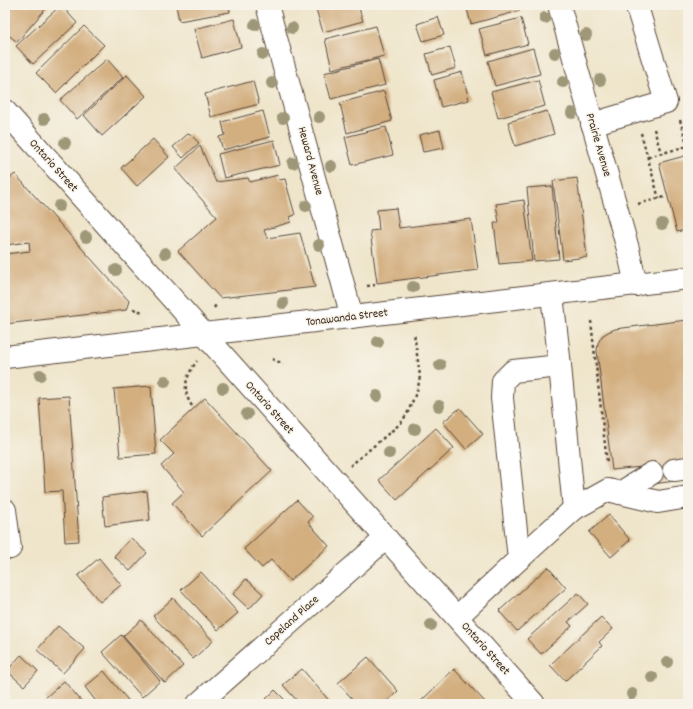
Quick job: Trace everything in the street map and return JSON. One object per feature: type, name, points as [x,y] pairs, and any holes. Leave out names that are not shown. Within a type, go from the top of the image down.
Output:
[{"type":"street","name":"Heward Avenue","points":[[267,5],[352,317]]},
{"type":"street","name":"Prairie Avenue","points":[[559,5],[628,249],[636,285]]},
{"type":"street","points":[[592,124],[666,102],[637,7]]},
{"type":"street","name":"Ontario Street","points":[[5,111],[534,704]]},
{"type":"street","name":"Tonawanda Street","points":[[5,357],[552,295],[688,278]]},
{"type":"street","points":[[552,295],[574,509]]},
{"type":"street","points":[[519,559],[502,398],[503,381],[513,371],[560,366]]},
{"type":"street","points":[[620,493],[652,473]]},
{"type":"street","points":[[456,617],[574,509],[608,490],[658,502],[688,497]]},
{"type":"street","points":[[5,510],[10,548]]},
{"type":"street","name":"Copeland Place","points":[[198,704],[386,538]]},
{"type":"path","points":[[648,157],[688,147],[680,118]]},
{"type":"path","points":[[653,127],[661,153]]},
{"type":"path","points":[[640,131],[659,199]]},
{"type":"path","points":[[632,206],[664,197]]},
{"type":"path","points":[[365,286],[375,285]]},
{"type":"path","points":[[214,308],[217,303]]},
{"type":"path","points":[[133,309],[143,312]]},
{"type":"path","points":[[591,322],[607,463]]},
{"type":"path","points":[[354,462],[401,423],[414,399],[420,376],[414,333]]},
{"type":"path","points":[[272,359],[283,364]]},
{"type":"path","points":[[192,406],[185,392],[191,369],[197,361]]},
{"type":"building","points":[[13,5],[49,5],[17,42],[5,32],[5,15]]},
{"type":"building","points":[[61,5],[77,23],[33,64],[16,46]]},
{"type":"building","points":[[176,5],[229,5],[230,12],[179,21]]},
{"type":"building","points":[[330,5],[358,5],[363,21],[323,32],[316,9]]},
{"type":"building","points":[[466,5],[517,5],[519,11],[471,24]]},
{"type":"building","points":[[438,17],[444,35],[423,41],[417,24]]},
{"type":"building","points":[[521,18],[528,44],[487,55],[479,29]]},
{"type":"building","points":[[234,19],[241,47],[202,58],[194,29]]},
{"type":"building","points":[[84,26],[104,45],[56,93],[36,73]]},
{"type":"building","points":[[376,26],[384,56],[332,69],[325,39]]},
{"type":"building","points":[[450,47],[456,68],[432,75],[426,54]]},
{"type":"building","points":[[533,48],[540,74],[495,86],[488,61]]},
{"type":"building","points":[[107,59],[123,77],[77,119],[60,100]]},
{"type":"building","points":[[378,59],[385,85],[331,99],[324,73]]},
{"type":"building","points":[[462,72],[469,100],[441,107],[434,80]]},
{"type":"building","points":[[127,75],[146,96],[102,136],[84,115]]},
{"type":"building","points":[[538,80],[545,106],[498,118],[491,92]]},
{"type":"building","points":[[253,81],[259,104],[211,117],[205,94]]},
{"type":"building","points":[[384,91],[392,121],[347,133],[340,103]]},
{"type":"building","points":[[263,111],[270,137],[223,150],[219,137],[225,135],[222,122]]},
{"type":"building","points":[[547,111],[554,134],[515,146],[508,122]]},
{"type":"building","points":[[386,127],[393,155],[352,165],[345,137]]},
{"type":"building","points":[[440,130],[444,148],[423,152],[419,135]]},
{"type":"building","points":[[189,133],[199,143],[183,158],[173,147]]},
{"type":"building","points":[[153,139],[169,157],[137,186],[121,168]]},
{"type":"building","points":[[274,140],[280,165],[224,178],[218,154]]},
{"type":"building","points":[[200,146],[216,182],[248,178],[250,182],[278,175],[279,180],[285,179],[295,215],[290,217],[291,222],[264,230],[267,238],[300,233],[315,287],[220,298],[178,251],[217,217],[175,169]]},
{"type":"building","points":[[688,155],[688,229],[677,232],[659,163]]},
{"type":"building","points":[[15,174],[129,301],[126,310],[5,324],[5,254],[30,251],[29,242],[5,245],[5,182]]},
{"type":"building","points":[[577,178],[587,257],[563,260],[553,181]]},
{"type":"building","points":[[552,186],[559,259],[534,261],[527,188]]},
{"type":"building","points":[[524,200],[532,261],[499,264],[494,223],[499,223],[496,204]]},
{"type":"building","points":[[396,208],[399,228],[471,219],[478,270],[377,283],[370,231],[379,230],[377,210]]},
{"type":"building","points":[[687,320],[688,461],[673,463],[675,481],[653,484],[651,466],[612,470],[597,351],[598,343],[602,336],[615,329]]},
{"type":"building","points":[[151,386],[156,454],[120,457],[114,389]]},
{"type":"building","points":[[69,396],[79,541],[65,542],[62,491],[45,492],[39,398]]},
{"type":"building","points":[[205,398],[272,471],[202,536],[172,503],[184,492],[161,466],[174,454],[160,440]]},
{"type":"building","points":[[460,408],[483,434],[466,449],[443,422]]},
{"type":"building","points":[[436,428],[454,448],[397,500],[379,480]]},
{"type":"building","points":[[147,491],[150,520],[105,526],[102,497]]},
{"type":"building","points":[[297,500],[313,517],[308,522],[329,546],[290,581],[271,560],[262,568],[244,549]]},
{"type":"building","points":[[609,515],[630,540],[611,557],[589,532]]},
{"type":"building","points":[[131,538],[147,553],[130,571],[114,556]]},
{"type":"building","points":[[99,558],[121,585],[100,602],[78,576]]},
{"type":"building","points":[[548,567],[566,588],[517,631],[499,611]]},
{"type":"building","points":[[201,572],[238,613],[218,630],[181,590]]},
{"type":"building","points":[[246,579],[263,594],[249,609],[233,594]]},
{"type":"building","points":[[578,593],[588,604],[568,622],[572,626],[541,654],[527,639]]},
{"type":"building","points":[[173,598],[213,641],[193,659],[153,616]]},
{"type":"building","points":[[601,617],[613,629],[599,642],[602,646],[565,681],[550,665]]},
{"type":"building","points":[[141,620],[183,666],[165,683],[123,636]]},
{"type":"building","points":[[58,626],[85,649],[63,673],[37,650]]},
{"type":"building","points":[[121,635],[160,681],[142,697],[102,652]]},
{"type":"building","points":[[21,655],[38,671],[24,686],[7,671]]},
{"type":"building","points":[[368,657],[398,691],[384,704],[357,704],[338,683]]},
{"type":"building","points":[[302,669],[332,704],[300,704],[283,685]]},
{"type":"building","points":[[454,669],[487,704],[418,704]]},
{"type":"building","points":[[104,671],[131,704],[98,704],[85,687]]},
{"type":"building","points":[[64,681],[84,704],[50,704],[45,698]]},
{"type":"building","points":[[275,690],[289,704],[261,704]]}]
